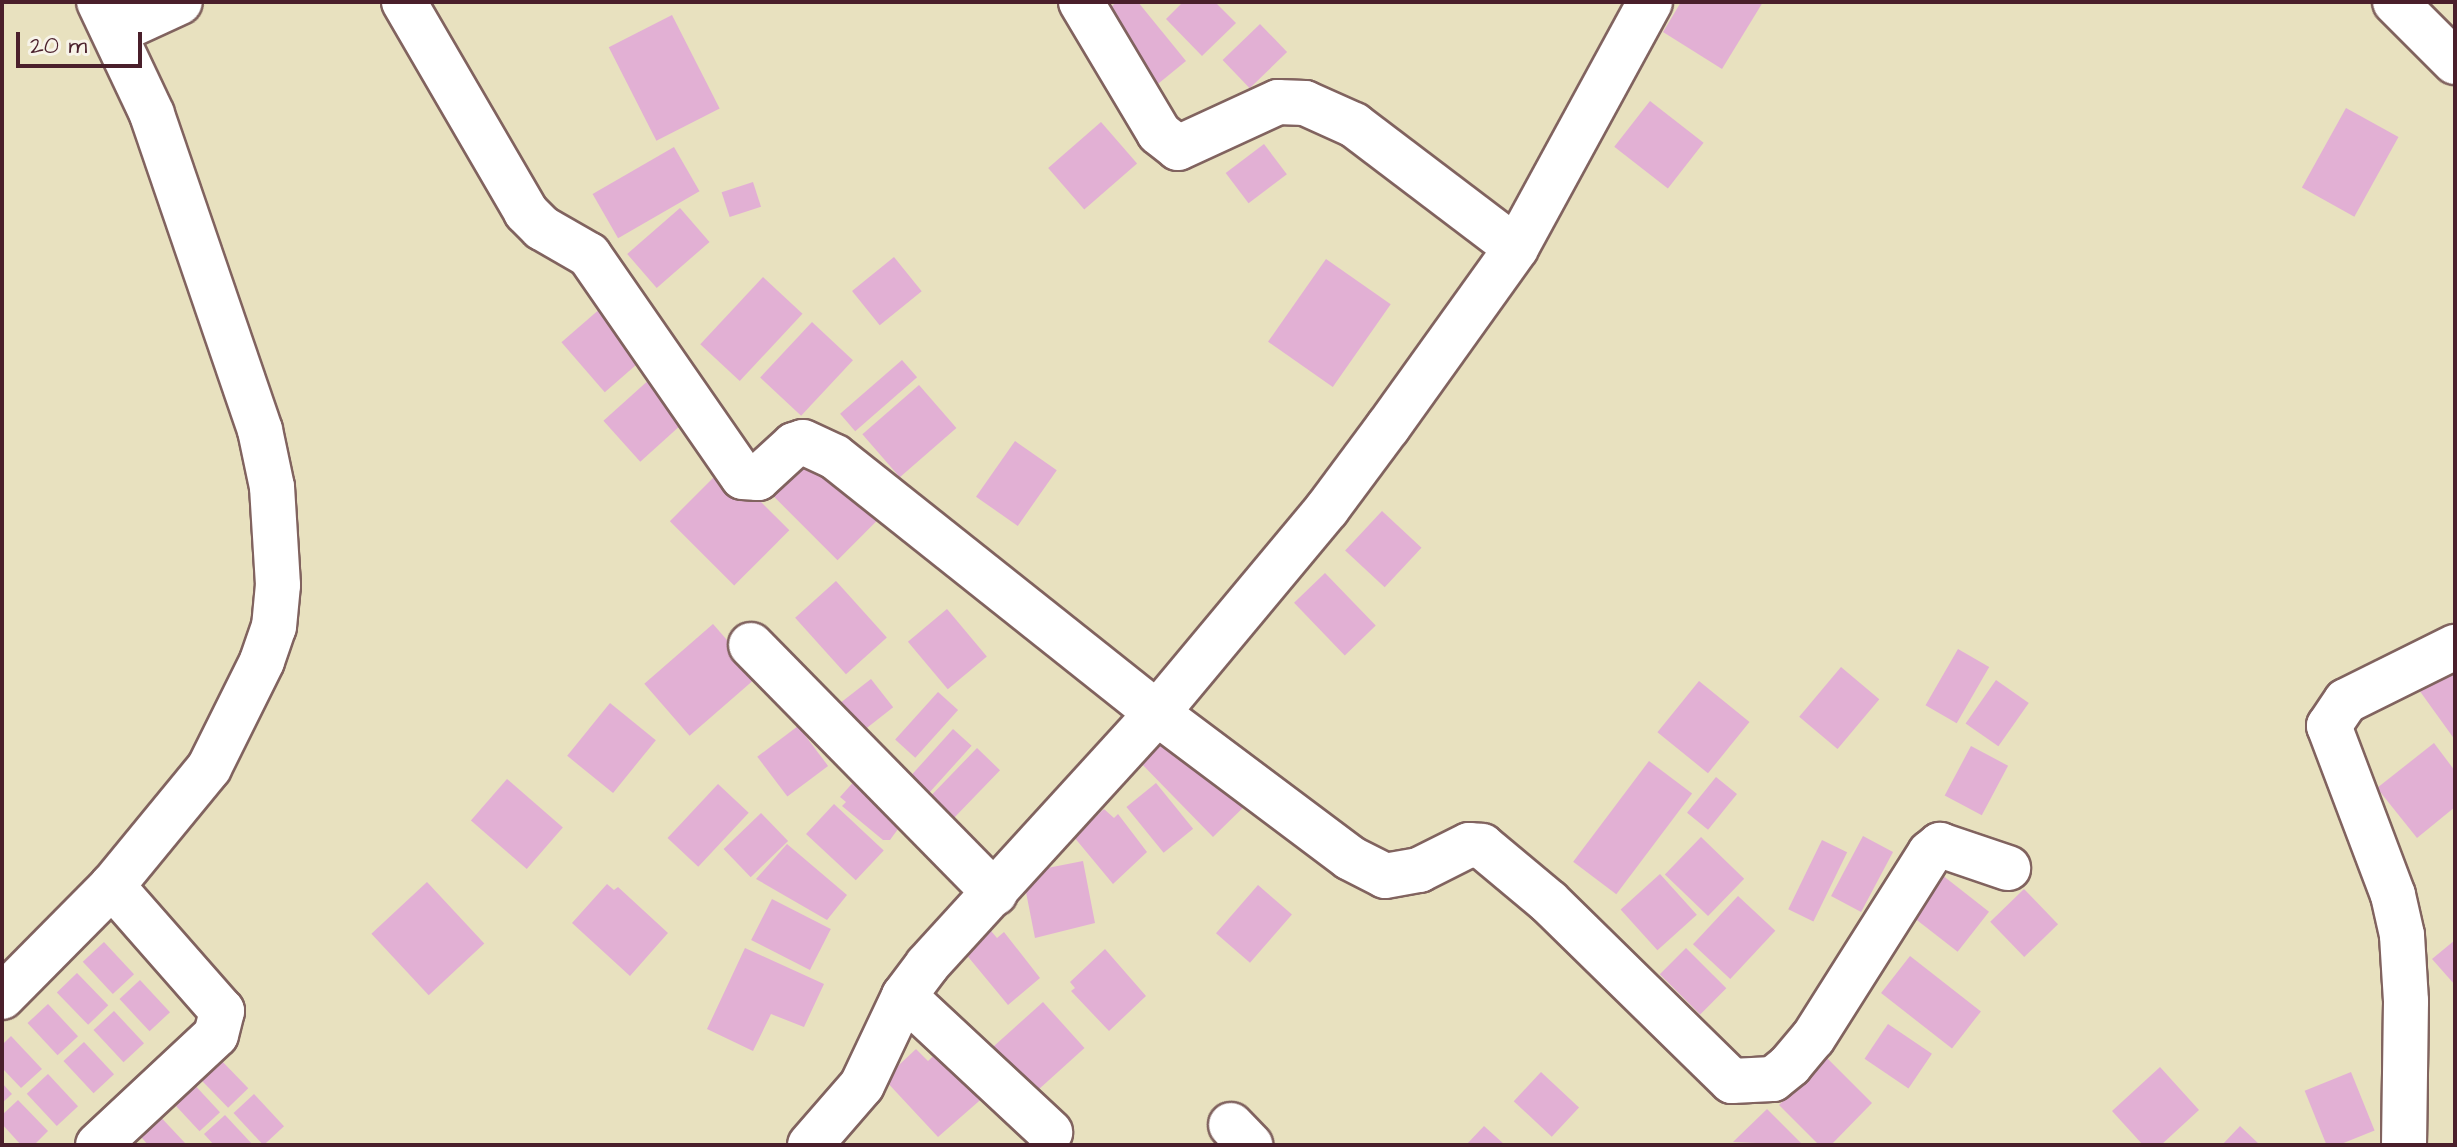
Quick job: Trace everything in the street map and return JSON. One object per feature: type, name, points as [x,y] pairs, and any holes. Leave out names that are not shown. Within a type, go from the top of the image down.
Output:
[{"type":"street","points":[[2,997],[112,886],[185,801],[221,746],[266,650],[278,585],[272,487],[260,430],[157,127],[108,17],[180,2]]},
{"type":"street","points":[[404,2],[526,212],[542,228],[589,255],[743,477],[758,478],[794,445],[811,442],[1157,713],[1350,858],[1385,876],[1419,870],[1469,845],[1482,846],[1549,902],[1732,1081],[1773,1079],[1790,1065],[1813,1038],[1930,853],[1940,845],[2008,868]]},
{"type":"street","points":[[1081,2],[1159,133],[1178,148],[1278,102],[1305,103],[1354,125],[1516,248]]},
{"type":"street","points":[[810,1145],[862,1085],[904,996],[1157,713],[1327,509],[1516,248],[1650,2]]},
{"type":"street","points":[[2395,2],[2455,62]]},
{"type":"street","points":[[751,645],[995,893]]},
{"type":"street","points":[[2404,1145],[2406,1001],[2402,935],[2393,895],[2329,726],[2346,701],[2455,647]]},
{"type":"street","points":[[98,1145],[216,1035],[222,1011],[112,886]]},
{"type":"street","points":[[904,996],[1050,1132]]},
{"type":"building","points":[[1117,2],[1138,2],[1186,61],[1153,88],[1097,18]]},
{"type":"building","points":[[1183,2],[1215,2],[1236,23],[1202,56],[1166,19]]},
{"type":"building","points":[[1681,2],[1763,2],[1722,69],[1663,32]]},
{"type":"building","points":[[672,15],[720,109],[656,141],[609,47]]},
{"type":"building","points":[[1260,24],[1287,52],[1250,88],[1223,60]]},
{"type":"building","points":[[1650,101],[1704,143],[1668,189],[1614,147]]},
{"type":"building","points":[[2346,108],[2398,137],[2354,217],[2302,188]]},
{"type":"building","points":[[1101,122],[1137,164],[1084,209],[1048,168]]},
{"type":"building","points":[[1264,144],[1287,174],[1249,203],[1226,173]]},
{"type":"building","points":[[674,147],[700,191],[618,238],[593,194]]},
{"type":"building","points":[[753,182],[761,207],[730,217],[722,192]]},
{"type":"building","points":[[680,208],[710,242],[657,288],[627,254]]},
{"type":"building","points":[[894,257],[922,291],[880,325],[852,291]]},
{"type":"building","points":[[1326,259],[1391,304],[1333,387],[1268,342]]},
{"type":"building","points":[[763,277],[802,314],[740,381],[700,344]]},
{"type":"building","points":[[609,301],[652,351],[605,392],[561,342]]},
{"type":"building","points":[[812,322],[853,360],[801,416],[760,378]]},
{"type":"building","points":[[902,360],[917,377],[855,431],[840,414]]},
{"type":"building","points":[[651,378],[688,419],[640,462],[603,421]]},
{"type":"building","points":[[919,385],[956,428],[900,477],[862,434]]},
{"type":"building","points":[[1015,441],[1057,470],[1018,526],[976,497]]},
{"type":"building","points":[[817,452],[881,516],[838,560],[773,496]]},
{"type":"building","points":[[725,466],[789,530],[734,586],[670,521]]},
{"type":"building","points":[[1382,511],[1421,548],[1385,587],[1345,550]]},
{"type":"building","points":[[1325,573],[1376,626],[1345,655],[1294,603]]},
{"type":"building","points":[[836,581],[887,637],[846,674],[795,618]]},
{"type":"building","points":[[947,609],[987,656],[948,689],[908,642]]},
{"type":"building","points":[[713,624],[758,676],[690,736],[644,684]]},
{"type":"building","points":[[1958,649],[1989,667],[1957,723],[1926,705]]},
{"type":"building","points":[[2455,665],[2455,740],[2419,690]]},
{"type":"building","points":[[1841,667],[1879,699],[1838,749],[1799,717]]},
{"type":"building","points":[[871,679],[893,707],[857,736],[835,707]]},
{"type":"building","points":[[1996,680],[2029,703],[1998,746],[1966,723]]},
{"type":"building","points":[[1699,681],[1750,722],[1708,773],[1657,732]]},
{"type":"building","points":[[938,692],[958,710],[915,758],[895,740]]},
{"type":"building","points":[[610,703],[656,740],[613,793],[567,756]]},
{"type":"building","points":[[1164,724],[1254,797],[1213,837],[1135,757]]},
{"type":"building","points":[[798,726],[828,766],[787,797],[757,757]]},
{"type":"building","points":[[953,729],[972,746],[929,793],[910,777]]},
{"type":"building","points":[[2434,743],[2455,771],[2455,807],[2417,838],[2377,788]]},
{"type":"building","points":[[1971,746],[2008,766],[1982,815],[1945,795]]},
{"type":"building","points":[[977,748],[1000,770],[954,818],[931,795]]},
{"type":"building","points":[[1649,761],[1692,793],[1616,894],[1573,862]]},
{"type":"building","points":[[866,768],[909,814],[890,840],[883,840],[842,806],[846,802],[840,797]]},
{"type":"building","points":[[1716,777],[1737,794],[1708,830],[1687,813]]},
{"type":"building","points":[[507,779],[563,828],[527,869],[471,821]]},
{"type":"building","points":[[1156,783],[1193,829],[1164,853],[1126,807]]},
{"type":"building","points":[[718,784],[749,813],[698,867],[668,838]]},
{"type":"building","points":[[834,804],[884,850],[856,880],[806,834]]},
{"type":"building","points":[[1104,809],[1114,818],[1118,814],[1147,852],[1113,884],[1074,837]]},
{"type":"building","points":[[761,813],[788,841],[751,877],[724,849]]},
{"type":"building","points":[[1863,836],[1893,852],[1861,912],[1831,896]]},
{"type":"building","points":[[1701,837],[1744,879],[1708,916],[1665,874]]},
{"type":"building","points":[[1822,840],[1847,852],[1813,921],[1788,909]]},
{"type":"building","points":[[787,844],[847,895],[827,920],[756,879]]},
{"type":"building","points":[[1083,861],[1095,923],[1035,938],[1024,882],[1034,881],[1032,871]]},
{"type":"building","points":[[1937,871],[1989,912],[1958,952],[1906,911]]},
{"type":"building","points":[[1660,874],[1697,915],[1657,950],[1621,909]]},
{"type":"building","points":[[427,882],[484,943],[429,995],[371,934]]},
{"type":"building","points":[[607,884],[614,890],[618,887],[668,933],[630,976],[572,923]]},
{"type":"building","points":[[1258,885],[1292,915],[1250,963],[1216,933]]},
{"type":"building","points":[[2024,889],[2058,924],[2024,957],[1990,922]]},
{"type":"building","points":[[1738,896],[1775,931],[1730,979],[1693,944]]},
{"type":"building","points":[[772,899],[831,929],[810,970],[751,940]]},
{"type":"building","points":[[986,925],[997,938],[1004,932],[1040,978],[1008,1005],[960,947]]},
{"type":"building","points":[[2455,940],[2455,985],[2432,959]]},
{"type":"building","points":[[104,942],[134,974],[113,994],[83,962]]},
{"type":"building","points":[[745,948],[824,984],[804,1027],[771,1014],[753,1051],[707,1029]]},
{"type":"building","points":[[1686,948],[1726,988],[1700,1014],[1660,974]]},
{"type":"building","points":[[1105,949],[1146,996],[1109,1031],[1071,991],[1075,988],[1070,982]]},
{"type":"building","points":[[1910,956],[1981,1011],[1952,1048],[1881,993]]},
{"type":"building","points":[[77,973],[108,1005],[88,1025],[57,992]]},
{"type":"building","points":[[140,980],[170,1012],[150,1031],[120,999]]},
{"type":"building","points":[[1043,1002],[1084,1048],[1035,1093],[993,1047]]},
{"type":"building","points":[[48,1004],[78,1036],[58,1055],[28,1023]]},
{"type":"building","points":[[114,1011],[144,1043],[124,1062],[94,1030]]},
{"type":"building","points":[[1888,1024],[1932,1054],[1908,1088],[1865,1059]]},
{"type":"building","points":[[11,1036],[42,1069],[21,1088],[2,1068],[2,1045]]},
{"type":"building","points":[[84,1042],[114,1074],[94,1093],[64,1061]]},
{"type":"building","points":[[942,1048],[986,1095],[938,1137],[884,1079],[916,1049],[928,1061]]},
{"type":"building","points":[[217,1056],[248,1088],[228,1108],[197,1075]]},
{"type":"building","points":[[1826,1057],[1872,1103],[1831,1145],[1819,1145],[1779,1105]]},
{"type":"building","points":[[2160,1067],[2199,1110],[2161,1145],[2143,1145],[2112,1111]]},
{"type":"building","points":[[1541,1072],[1579,1107],[1552,1137],[1514,1101]]},
{"type":"building","points":[[2351,1072],[2375,1130],[2338,1145],[2327,1145],[2305,1091]]},
{"type":"building","points":[[48,1074],[78,1106],[57,1126],[27,1094]]},
{"type":"building","points":[[190,1080],[220,1112],[200,1131],[170,1099]]},
{"type":"building","points":[[2,1083],[12,1094],[2,1103]]},
{"type":"building","points":[[254,1094],[284,1126],[263,1145],[234,1113]]},
{"type":"building","points":[[18,1100],[48,1131],[34,1145],[21,1145],[2,1124],[2,1115]]},
{"type":"building","points":[[1767,1109],[1803,1145],[1733,1142]]},
{"type":"building","points":[[155,1111],[185,1143],[183,1145],[148,1145],[135,1130]]},
{"type":"building","points":[[225,1115],[253,1145],[214,1145],[204,1134]]},
{"type":"building","points":[[1484,1126],[1505,1145],[1466,1145]]},
{"type":"building","points":[[2240,1126],[2260,1145],[2222,1145]]}]
